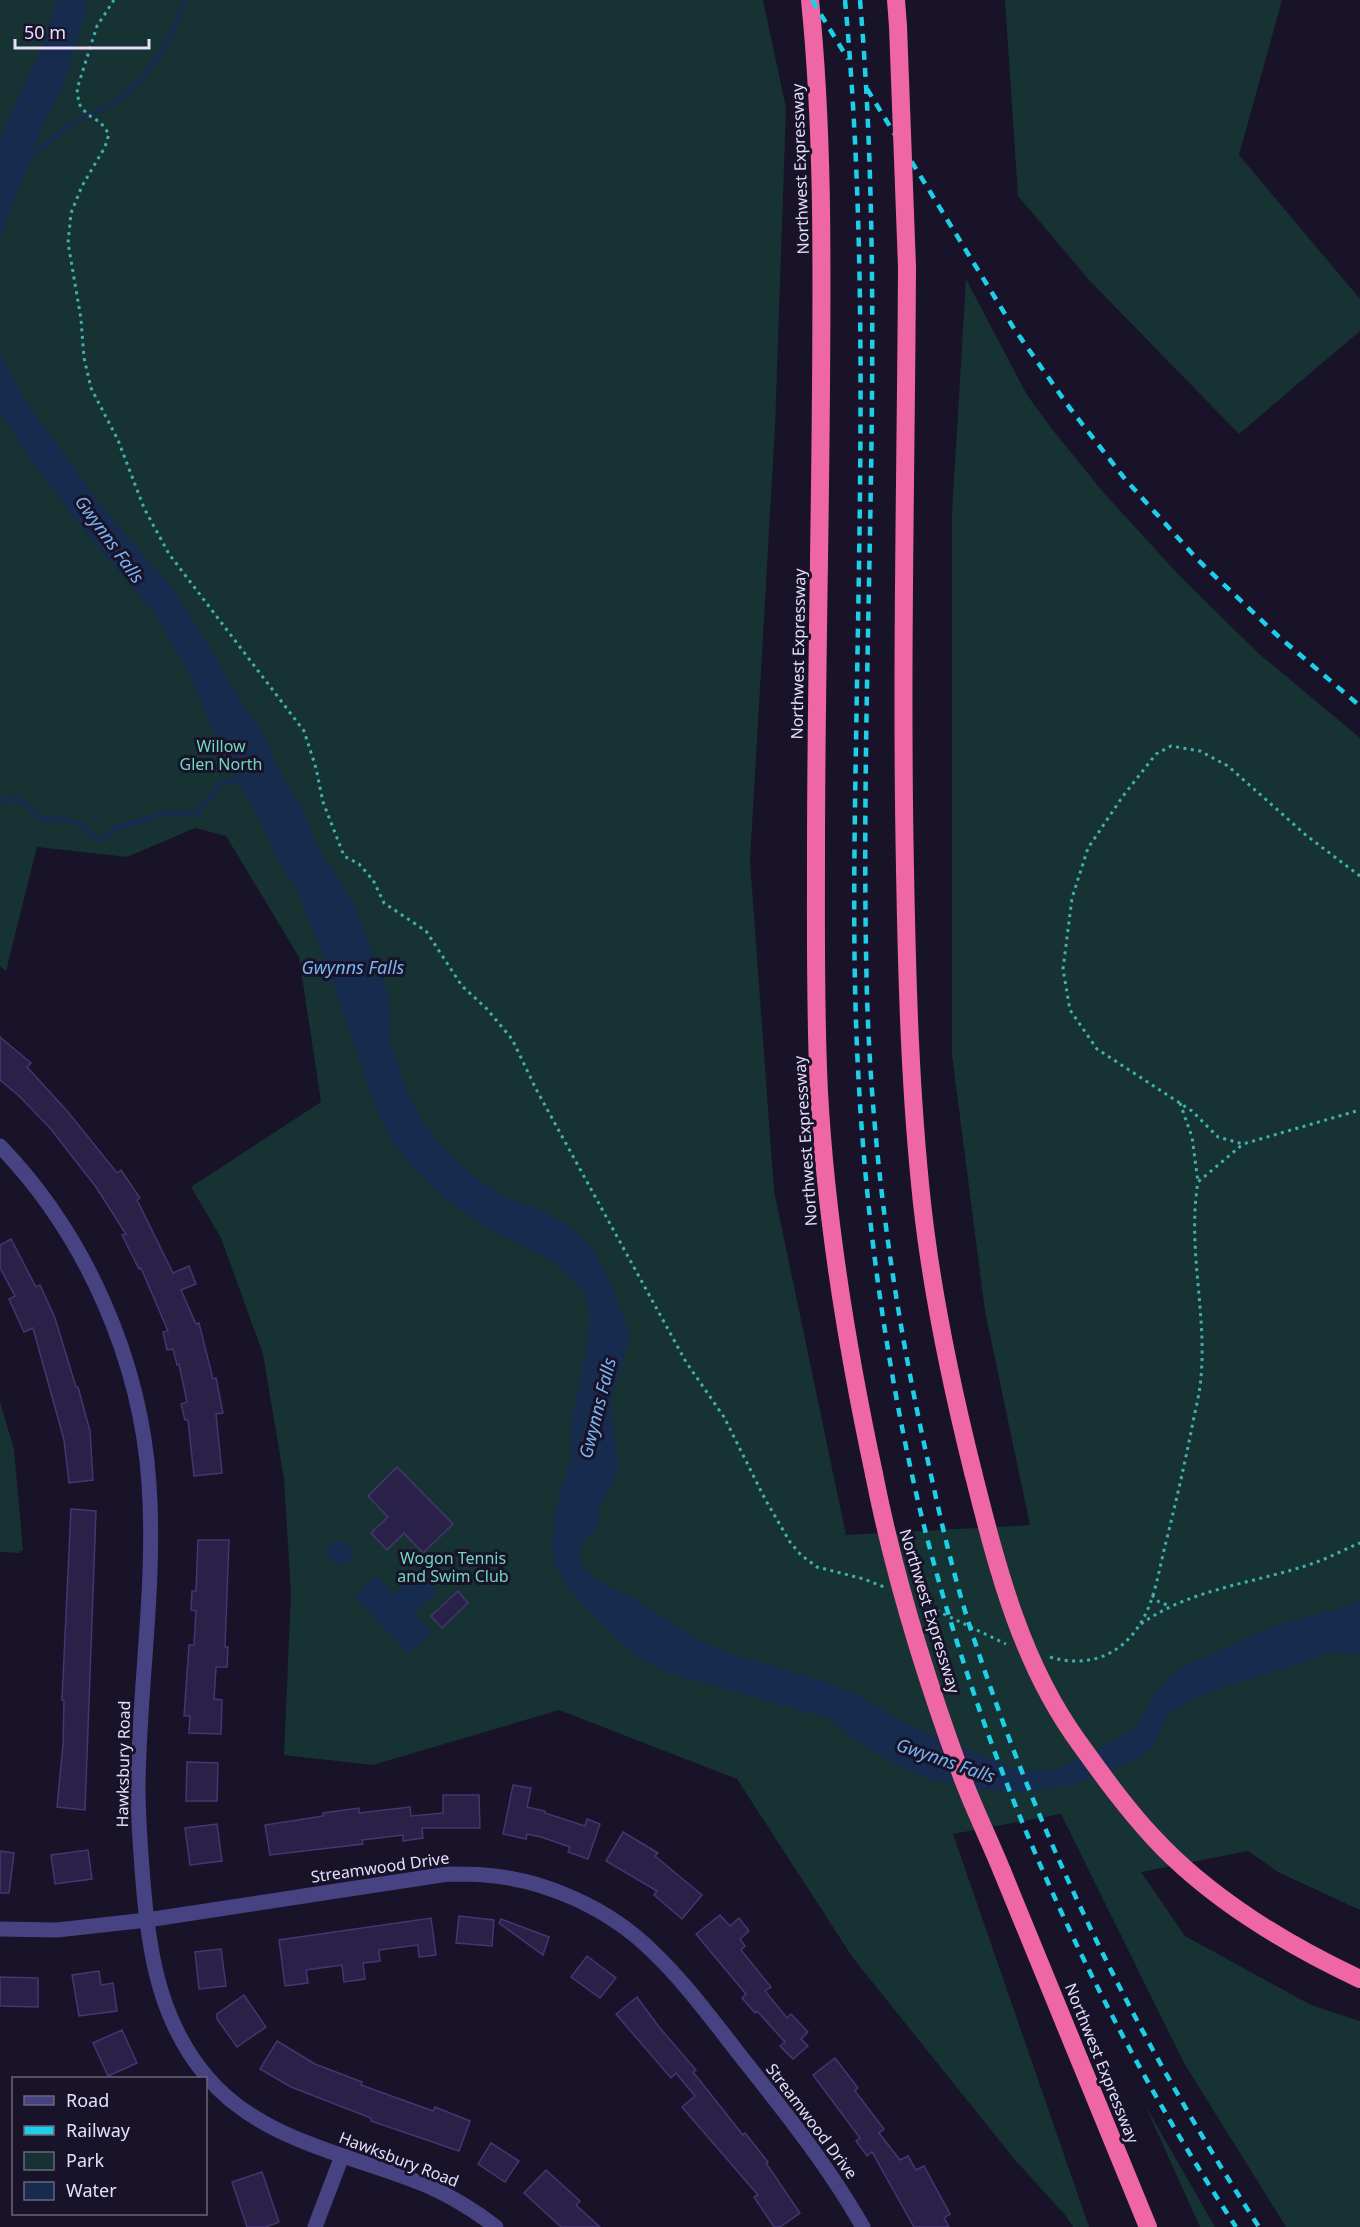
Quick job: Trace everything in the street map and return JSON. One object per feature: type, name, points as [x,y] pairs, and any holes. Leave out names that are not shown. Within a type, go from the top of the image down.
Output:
[{"type":"highway","name":"Northwest Expressway","points":[[810,0],[819,124],[823,228],[816,764],[816,994],[820,1095],[830,1216],[844,1315],[856,1393],[884,1524],[924,1666],[962,1775],[1148,2227]]},
{"type":"highway","points":[[896,0],[907,267],[903,765],[907,983],[911,1086],[922,1206],[949,1378],[972,1472],[1010,1607],[1036,1670],[1070,1731],[1116,1795],[1155,1839],[1195,1876],[1255,1921],[1320,1960],[1360,1979]]},
{"type":"street","name":"Hawksbury Road","points":[[0,1146],[45,1201],[81,1257],[115,1330],[133,1384],[149,1483],[150,1546],[138,1786],[140,1848],[147,1920],[160,1989],[172,2025],[188,2053],[206,2077]]},
{"type":"street","name":"Streamwood Drive","points":[[0,1929],[57,1930],[147,1920],[448,1874],[485,1875],[554,1890],[621,1925],[651,1949],[681,1981],[808,2142],[843,2192],[863,2227]]},
{"type":"street","name":"Hawksbury Road","points":[[207,2078],[230,2101],[277,2131],[426,2185],[454,2198],[496,2227]]},
{"type":"street","points":[[315,2227],[342,2156]]},
{"type":"path","points":[[114,0],[97,26],[77,89],[80,104],[87,114],[101,123],[109,134],[105,147],[82,186],[71,213],[68,243],[81,319],[84,358],[91,388],[118,440],[144,508],[169,554],[304,732],[316,768],[323,802],[344,856],[359,864],[373,880],[384,903],[426,931],[462,986],[486,1008],[512,1039],[536,1089],[686,1362],[724,1417],[765,1499],[790,1542],[801,1555],[817,1567],[864,1579],[893,1591]]},
{"type":"path","points":[[1244,1144],[1218,1137],[1192,1111],[1097,1049],[1070,1010],[1063,969],[1072,897],[1088,848],[1156,754],[1171,746],[1200,750],[1228,766],[1307,836],[1360,876]]},
{"type":"path","points":[[1140,1624],[1152,1595],[1183,1473],[1201,1378],[1195,1204],[1198,1182],[1192,1137],[1180,1103]]},
{"type":"path","points":[[1198,1182],[1244,1144],[1360,1110]]},
{"type":"path","points":[[1043,1655],[1064,1661],[1092,1661],[1113,1653],[1140,1624],[1170,1606],[1314,1563],[1360,1543]]},
{"type":"path","points":[[1152,1595],[1159,1602],[1170,1606]]},
{"type":"path","points":[[922,1603],[1000,1642],[1011,1645]]},
{"type":"green space","points":[[0,0],[763,0],[786,108],[775,427],[750,861],[774,1191],[846,1535],[1030,1525],[985,1311],[952,1055],[952,514],[966,279],[1027,395],[1103,492],[1178,574],[1257,652],[1360,738],[1360,1910],[1278,1872],[1248,1851],[1141,1872],[1185,1936],[1311,2005],[1360,2021],[1360,2227],[1286,2227],[1184,2063],[1061,1814],[953,1834],[1089,2227],[1073,2227],[1066,2216],[1015,2160],[853,1958],[737,1779],[559,1710],[373,1765],[284,1755],[291,1593],[284,1479],[263,1354],[221,1238],[191,1187],[321,1102],[299,957],[226,836],[195,828],[127,857],[37,847],[6,971],[0,966]]},
{"type":"green space","points":[[1005,0],[1282,0],[1239,155],[1360,299],[1360,331],[1239,434],[1090,281],[1018,196]]},
{"type":"green space","points":[[0,1402],[14,1449],[23,1551],[20,1553],[0,1552]]},
{"type":"green space","points":[[1145,2105],[1215,2227],[1200,2227]]},
{"type":"water","points":[[56,0],[87,0],[86,9],[63,87],[45,121],[0,239],[0,138],[46,37]]},
{"type":"water","name":"Gwynns Falls","points":[[0,352],[26,402],[114,522],[173,588],[269,742],[272,759],[302,807],[319,851],[338,877],[359,915],[389,997],[390,1038],[404,1085],[421,1120],[437,1141],[473,1176],[507,1198],[545,1212],[570,1227],[593,1248],[609,1278],[630,1336],[610,1406],[619,1463],[612,1486],[599,1507],[599,1524],[583,1542],[579,1554],[584,1569],[601,1583],[635,1599],[701,1641],[731,1654],[828,1682],[859,1695],[908,1725],[1013,1768],[1041,1771],[1058,1769],[1104,1746],[1133,1728],[1146,1711],[1156,1691],[1178,1669],[1276,1625],[1338,1609],[1360,1600],[1360,1654],[1331,1652],[1196,1698],[1169,1713],[1152,1748],[1136,1759],[1076,1784],[1022,1792],[977,1789],[926,1778],[891,1762],[854,1739],[828,1718],[666,1672],[632,1654],[572,1594],[555,1566],[552,1546],[554,1516],[572,1453],[571,1422],[588,1343],[590,1315],[584,1292],[552,1261],[487,1228],[447,1200],[413,1168],[392,1141],[375,1106],[341,1005],[300,896],[279,862],[215,735],[187,668],[153,612],[74,517],[0,413]]},
{"type":"water","points":[[340,1541],[348,1545],[352,1553],[348,1561],[340,1565],[332,1561],[328,1553],[332,1545]]},
{"type":"water","points":[[418,1572],[437,1591],[414,1613],[432,1633],[409,1654],[354,1596],[377,1575],[395,1594]]},
{"type":"building","points":[[0,1037],[31,1063],[27,1067],[68,1112],[117,1173],[121,1170],[140,1198],[137,1200],[173,1273],[189,1266],[196,1284],[181,1290],[196,1324],[199,1323],[213,1379],[216,1378],[223,1413],[216,1414],[222,1473],[194,1476],[188,1420],[185,1420],[181,1404],[187,1402],[179,1364],[177,1365],[173,1349],[167,1350],[163,1332],[168,1331],[141,1268],[139,1269],[122,1235],[126,1234],[96,1187],[50,1128],[0,1080]]},
{"type":"building","points":[[11,1239],[36,1287],[40,1285],[55,1318],[90,1431],[93,1480],[69,1483],[64,1440],[33,1328],[24,1332],[9,1299],[15,1296],[0,1268],[0,1245]]},
{"type":"building","points":[[397,1467],[453,1524],[423,1553],[404,1533],[387,1550],[371,1533],[388,1517],[368,1496]]},
{"type":"building","points":[[71,1509],[96,1511],[85,1810],[57,1807],[63,1745],[64,1700],[62,1700]]},
{"type":"building","points":[[198,1540],[229,1540],[225,1647],[228,1647],[227,1667],[216,1667],[214,1699],[222,1700],[221,1734],[189,1733],[190,1716],[184,1716],[189,1645],[194,1645],[196,1611],[191,1610],[192,1591],[196,1591]]},
{"type":"building","points":[[458,1591],[468,1603],[442,1628],[431,1616]]},
{"type":"building","points":[[187,1762],[218,1763],[217,1801],[186,1801]]},
{"type":"building","points":[[513,1785],[531,1788],[527,1807],[545,1811],[545,1813],[585,1826],[587,1819],[600,1824],[588,1859],[568,1852],[570,1847],[541,1837],[527,1834],[526,1839],[503,1834]]},
{"type":"building","points":[[443,1795],[479,1795],[480,1828],[422,1828],[423,1838],[403,1841],[403,1835],[362,1840],[363,1844],[270,1855],[265,1825],[359,1808],[359,1813],[410,1807],[411,1816],[443,1813]]},
{"type":"building","points":[[217,1824],[222,1861],[190,1865],[185,1828]]},
{"type":"building","points":[[623,1832],[658,1853],[655,1856],[702,1895],[682,1919],[654,1895],[657,1891],[606,1861]]},
{"type":"building","points":[[88,1850],[92,1879],[55,1884],[51,1855]]},
{"type":"building","points":[[0,1851],[14,1853],[9,1893],[0,1893]]},
{"type":"building","points":[[720,1915],[730,1926],[739,1918],[749,1931],[740,1939],[745,1946],[741,1950],[771,1987],[765,1991],[787,2018],[791,2014],[808,2032],[801,2039],[808,2046],[793,2059],[780,2046],[785,2042],[742,1998],[746,1994],[696,1934]]},
{"type":"building","points":[[459,1916],[494,1920],[492,1946],[456,1943]]},
{"type":"building","points":[[431,1918],[436,1955],[419,1957],[418,1945],[379,1950],[380,1961],[363,1963],[365,1979],[344,1982],[342,1965],[306,1970],[308,1983],[285,1986],[279,1940]]},
{"type":"building","points":[[501,1919],[549,1937],[543,1955],[499,1923]]},
{"type":"building","points":[[221,1949],[226,1986],[199,1989],[195,1952]]},
{"type":"building","points":[[587,1956],[616,1978],[600,1998],[571,1977]]},
{"type":"building","points":[[99,1971],[101,1985],[113,1983],[117,2011],[79,2016],[72,1975]]},
{"type":"building","points":[[0,1977],[38,1978],[38,2007],[0,2006]]},
{"type":"building","points":[[244,1995],[266,2027],[237,2047],[217,2019],[217,2014]]},
{"type":"building","points":[[637,1997],[696,2070],[693,2072],[743,2135],[745,2133],[768,2162],[766,2163],[800,2213],[780,2227],[774,2227],[754,2197],[758,2195],[682,2107],[695,2096],[676,2073],[671,2078],[616,2014]]},
{"type":"building","points":[[122,2030],[137,2063],[108,2076],[93,2043]]},
{"type":"building","points":[[277,2041],[315,2064],[362,2082],[361,2085],[433,2111],[435,2107],[470,2121],[459,2151],[371,2121],[371,2118],[291,2087],[260,2069]]},
{"type":"building","points":[[835,2058],[858,2088],[855,2091],[884,2129],[879,2133],[900,2160],[908,2156],[916,2170],[924,2166],[950,2214],[944,2218],[949,2227],[914,2227],[872,2152],[867,2156],[856,2141],[860,2138],[813,2075]]},
{"type":"building","points":[[491,2143],[519,2161],[505,2182],[478,2164]]},
{"type":"building","points":[[546,2170],[580,2201],[576,2205],[600,2227],[561,2227],[524,2193]]},
{"type":"building","points":[[262,2172],[279,2222],[266,2227],[247,2227],[232,2182]]},
{"type":"waterway","points":[[24,162],[67,127],[112,104],[137,85],[166,44],[185,0]]},
{"type":"waterway","points":[[0,802],[18,800],[27,805],[39,818],[72,821],[82,825],[97,839],[104,838],[114,829],[166,813],[196,815],[221,783],[243,780]]},
{"type":"railway","points":[[812,0],[848,59]]},
{"type":"railway","points":[[845,0],[856,170],[860,341],[855,986],[859,1087],[868,1195],[890,1361],[923,1522],[949,1615],[979,1707],[1013,1798],[1050,1888],[1136,2061],[1236,2227]]},
{"type":"railway","points":[[860,0],[868,124],[872,249],[865,872],[867,996],[880,1174],[905,1350],[939,1511],[962,1601],[1003,1722],[1032,1797],[1064,1872],[1136,2018],[1175,2089],[1259,2227]]},
{"type":"railway","points":[[867,89],[1013,327],[1069,407],[1125,479],[1198,560],[1278,636],[1360,706]]},
{"type":"park label","name":"Willow Glen North","points":[[221,755]]},
{"type":"park label","name":"Wogon Tennis and Swim Club","points":[[453,1567]]}]
